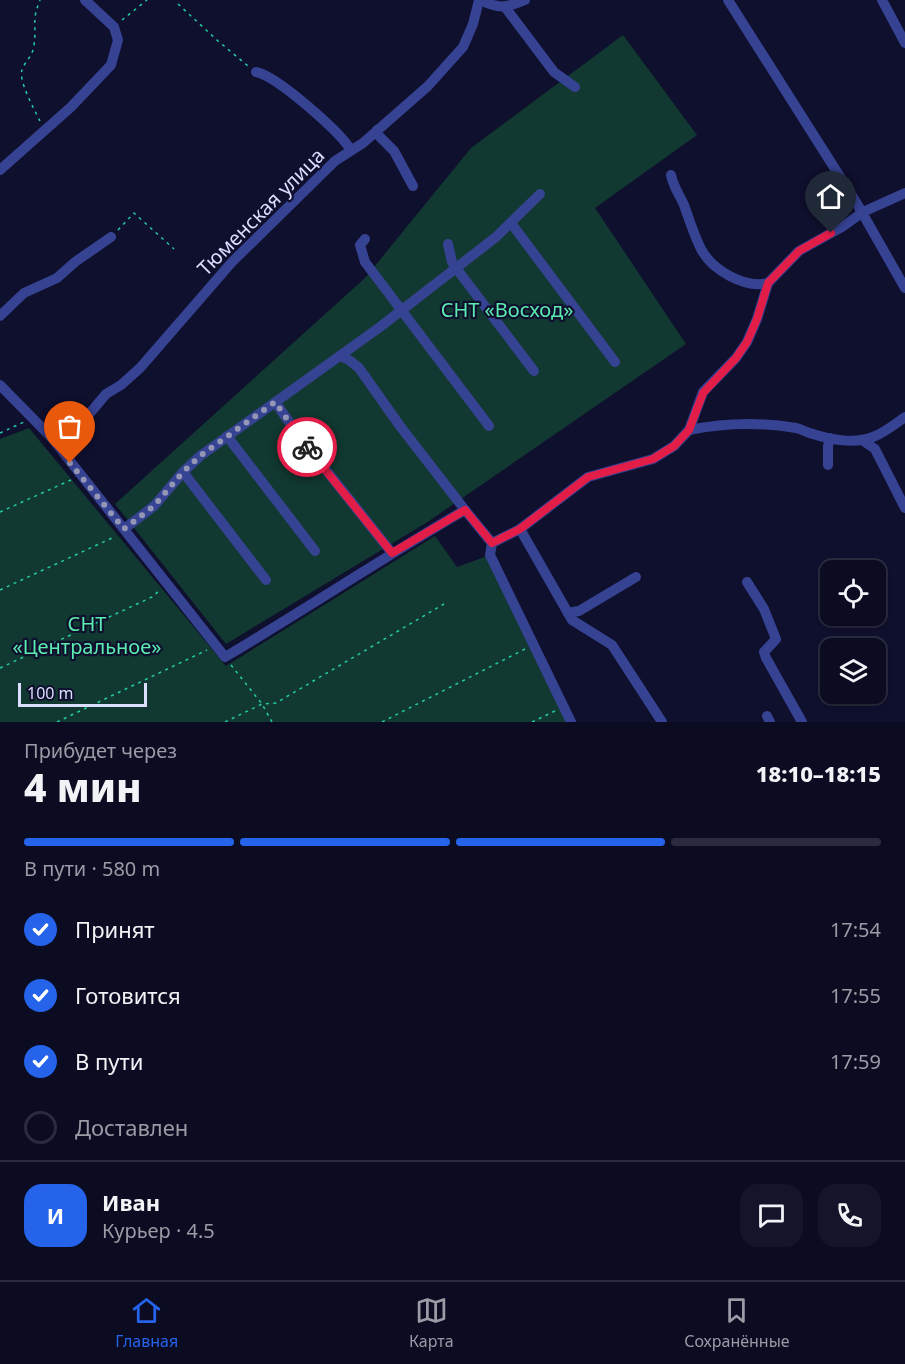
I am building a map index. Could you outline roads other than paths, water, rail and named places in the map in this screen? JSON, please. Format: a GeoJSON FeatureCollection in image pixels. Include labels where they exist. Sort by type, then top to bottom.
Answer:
{"type":"FeatureCollection","features":[{"type":"Feature","properties":{"kind":"street"},"geometry":{"type":"LineString","coordinates":[[0,171],[71,107],[111,65],[118,40],[114,27],[85,0]]}},
{"type":"Feature","properties":{"kind":"street","name":"Тюменская улица"},"geometry":{"type":"LineString","coordinates":[[51,437],[85,419],[106,394],[121,385],[140,368],[232,262],[335,161],[377,130],[428,86],[463,47],[480,0],[491,5],[505,7]]}},
{"type":"Feature","properties":{"kind":"street"},"geometry":{"type":"LineString","coordinates":[[525,0],[505,7],[554,72],[575,87]]}},
{"type":"Feature","properties":{"kind":"street"},"geometry":{"type":"LineString","coordinates":[[728,0],[862,212],[905,288]]}},
{"type":"Feature","properties":{"kind":"street"},"geometry":{"type":"LineString","coordinates":[[882,0],[905,43]]}},
{"type":"Feature","properties":{"kind":"street"},"geometry":{"type":"LineString","coordinates":[[256,72],[261,73],[316,113],[336,131],[351,150]]}},
{"type":"Feature","properties":{"kind":"street"},"geometry":{"type":"LineString","coordinates":[[377,130],[378,135],[394,151],[413,186]]}},
{"type":"Feature","properties":{"kind":"street"},"geometry":{"type":"LineString","coordinates":[[671,175],[702,251],[738,282],[758,285],[768,283]]}},
{"type":"Feature","properties":{"kind":"street"},"geometry":{"type":"LineString","coordinates":[[492,543],[520,529],[588,477],[653,459],[674,446],[689,430],[703,393],[736,358],[747,342],[768,283],[799,251],[842,227],[862,212],[905,193]]}},
{"type":"Feature","properties":{"kind":"street"},"geometry":{"type":"LineString","coordinates":[[124,529],[154,506],[200,456],[340,356],[456,268],[496,237],[540,195]]}},
{"type":"Feature","properties":{"kind":"street"},"geometry":{"type":"LineString","coordinates":[[511,223],[615,362]]}},
{"type":"Feature","properties":{"kind":"street"},"geometry":{"type":"LineString","coordinates":[[0,316],[24,293],[57,278],[75,262],[111,237]]}},
{"type":"Feature","properties":{"kind":"street"},"geometry":{"type":"LineString","coordinates":[[365,239],[360,245],[365,262],[489,426]]}},
{"type":"Feature","properties":{"kind":"street"},"geometry":{"type":"LineString","coordinates":[[448,244],[452,262],[456,268],[534,371]]}},
{"type":"Feature","properties":{"kind":"street"},"geometry":{"type":"LineString","coordinates":[[340,356],[359,368],[400,426],[492,543],[490,555],[571,722]]}},
{"type":"Feature","properties":{"kind":"street"},"geometry":{"type":"LineString","coordinates":[[0,385],[51,437],[225,657],[465,510]]}},
{"type":"Feature","properties":{"kind":"street"},"geometry":{"type":"LineString","coordinates":[[275,402],[299,436],[392,553]]}},
{"type":"Feature","properties":{"kind":"street"},"geometry":{"type":"LineString","coordinates":[[689,430],[714,425],[770,425],[798,428],[838,440],[862,440],[874,437],[905,417]]}},
{"type":"Feature","properties":{"kind":"street"},"geometry":{"type":"LineString","coordinates":[[227,436],[315,551]]}},
{"type":"Feature","properties":{"kind":"street"},"geometry":{"type":"LineString","coordinates":[[828,465],[830,438]]}},
{"type":"Feature","properties":{"kind":"street"},"geometry":{"type":"LineString","coordinates":[[862,440],[875,449],[905,508]]}},
{"type":"Feature","properties":{"kind":"street"},"geometry":{"type":"LineString","coordinates":[[183,472],[266,580]]}},
{"type":"Feature","properties":{"kind":"street"},"geometry":{"type":"LineString","coordinates":[[520,529],[572,620],[612,645],[662,722]]}},
{"type":"Feature","properties":{"kind":"street"},"geometry":{"type":"LineString","coordinates":[[568,613],[579,611],[636,577]]}},
{"type":"Feature","properties":{"kind":"street"},"geometry":{"type":"LineString","coordinates":[[747,582],[764,609],[776,639],[764,652],[766,658],[802,722]]}},
{"type":"Feature","properties":{"kind":"park label","name":"СНТ «Восход»"},"geometry":{"type":"Point","coordinates":[507,310]}},
{"type":"Feature","properties":{"kind":"park label","name":"СНТ «Центральное»"},"geometry":{"type":"Point","coordinates":[87,636]}}]}
